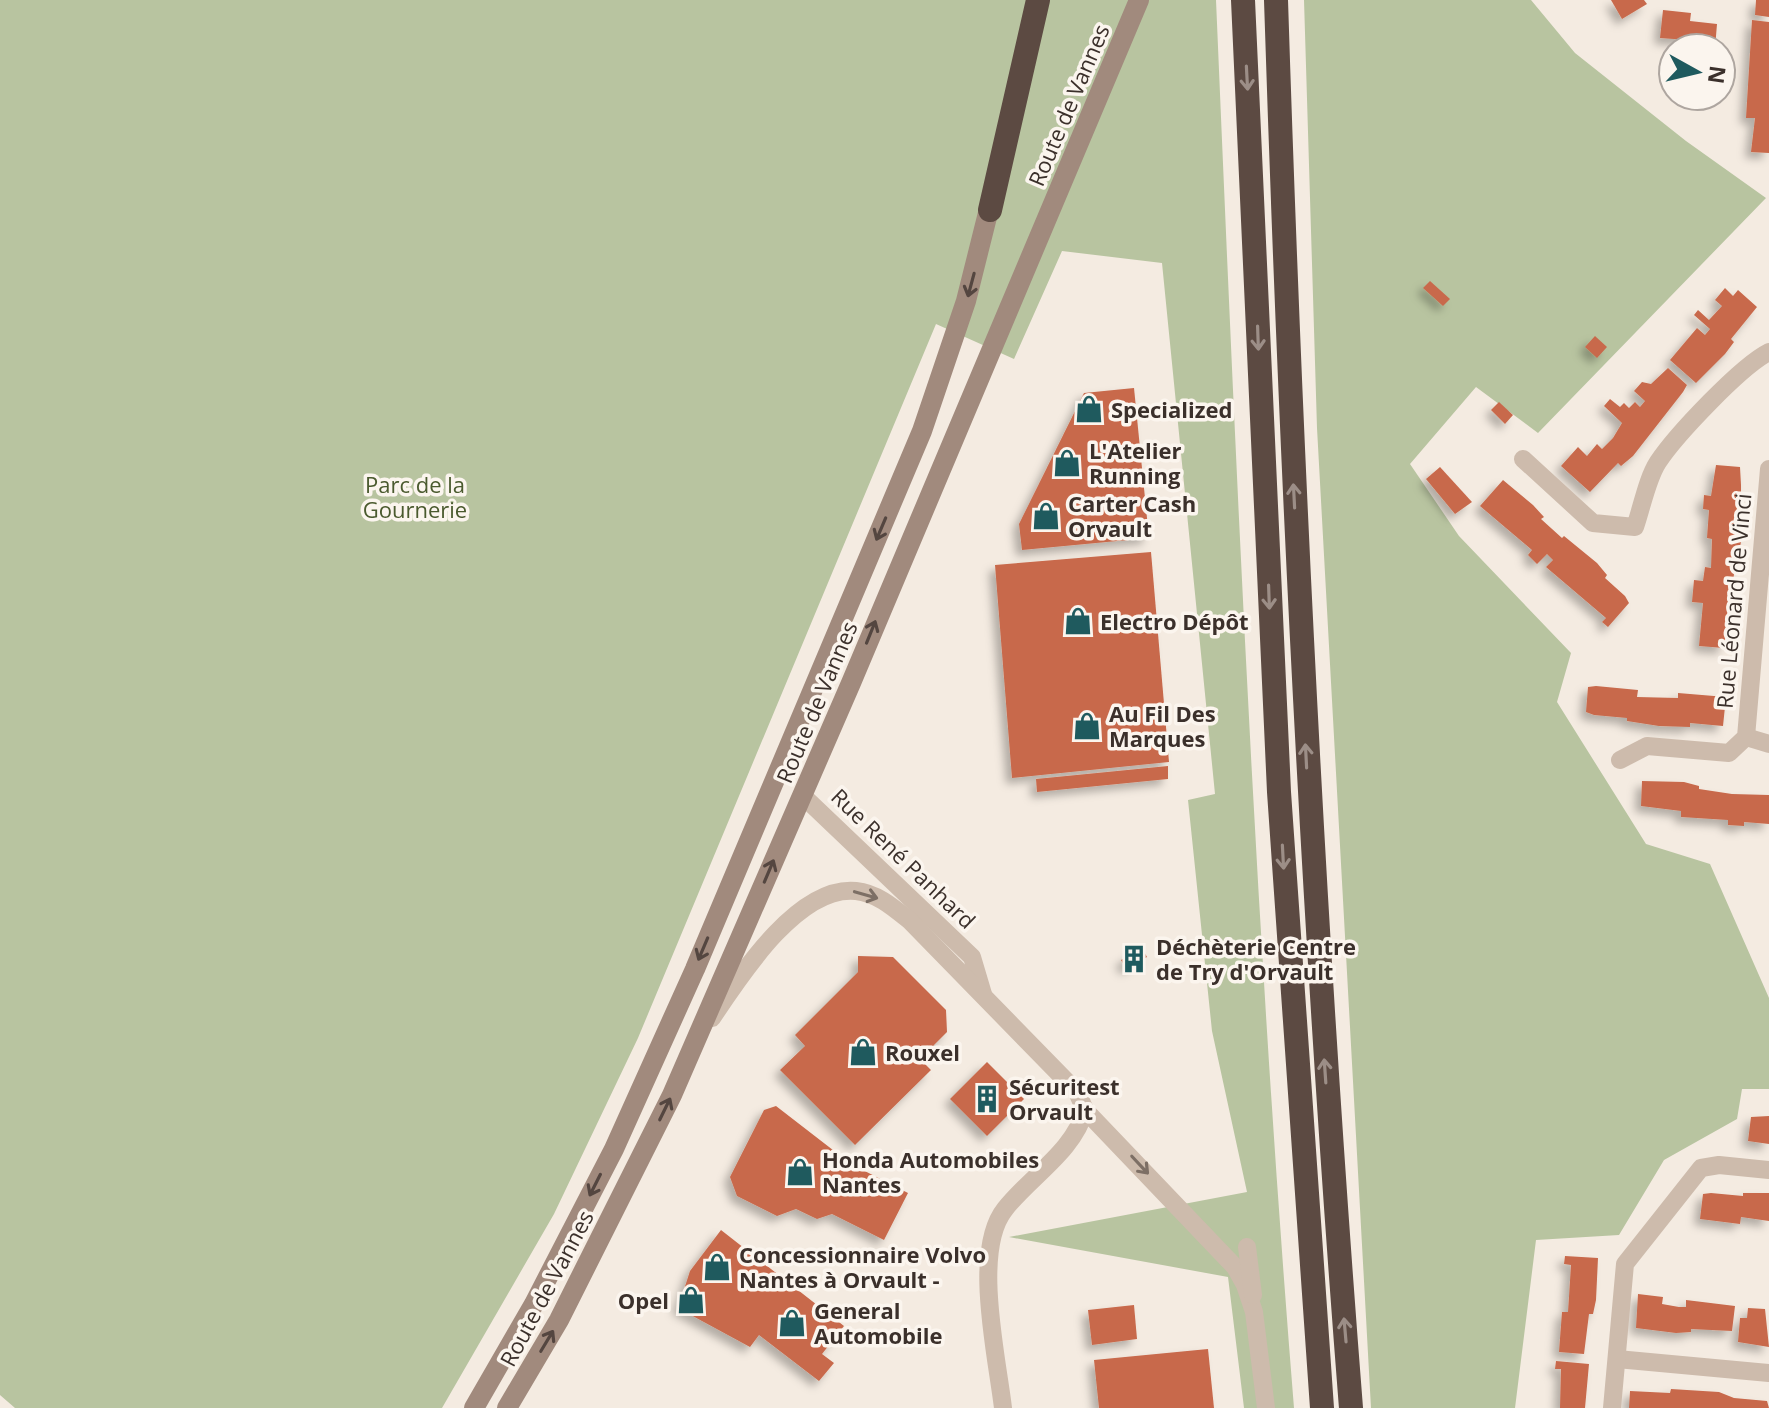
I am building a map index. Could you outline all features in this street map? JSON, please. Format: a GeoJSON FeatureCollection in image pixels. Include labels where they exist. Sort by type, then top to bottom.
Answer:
{"type":"FeatureCollection","features":[{"type":"Feature","properties":{"kind":"highway"},"geometry":{"type":"LineString","coordinates":[[990,210],[1038,0]]}},
{"type":"Feature","properties":{"kind":"highway"},"geometry":{"type":"LineString","coordinates":[[1243,0],[1279,792],[1322,1408]]}},
{"type":"Feature","properties":{"kind":"highway"},"geometry":{"type":"LineString","coordinates":[[1276,0],[1302,688],[1315,922],[1351,1408]]}},
{"type":"Feature","properties":{"kind":"main road","name":"Route de Vannes"},"geometry":{"type":"LineString","coordinates":[[474,1408],[534,1304],[614,1149],[695,969],[922,431],[966,301],[990,210],[1026,0]]}},
{"type":"Feature","properties":{"kind":"main road","name":"Route de Vannes"},"geometry":{"type":"LineString","coordinates":[[507,1408],[573,1294],[693,1047],[1139,0]]}},
{"type":"Feature","properties":{"kind":"street"},"geometry":{"type":"LineString","coordinates":[[1523,459],[1593,523],[1635,527],[1657,463],[1730,382],[1756,358],[1769,352]]}},
{"type":"Feature","properties":{"kind":"street","name":"Rue Léonard de Vinci"},"geometry":{"type":"LineString","coordinates":[[1620,760],[1647,746],[1729,753],[1746,737],[1764,590],[1769,469]]}},
{"type":"Feature","properties":{"kind":"street","name":"Rue Léonard de Vinci"},"geometry":{"type":"LineString","coordinates":[[1746,737],[1769,744]]}},
{"type":"Feature","properties":{"kind":"street","name":"Rue René Panhard"},"geometry":{"type":"LineString","coordinates":[[802,795],[970,959],[984,997],[1077,1092],[1085,1110],[1235,1267],[1252,1301]]}},
{"type":"Feature","properties":{"kind":"street","name":"Rue René Panhard"},"geometry":{"type":"LineString","coordinates":[[693,1047],[742,972],[777,934],[819,897],[840,890],[859,891],[885,901],[910,921],[970,959]]}},
{"type":"Feature","properties":{"kind":"street"},"geometry":{"type":"LineString","coordinates":[[1003,1408],[986,1258],[991,1233],[1004,1210],[1080,1129],[1085,1110]]}},
{"type":"Feature","properties":{"kind":"street"},"geometry":{"type":"LineString","coordinates":[[1612,1408],[1625,1264],[1686,1182],[1701,1168],[1719,1165],[1769,1170]]}},
{"type":"Feature","properties":{"kind":"street","name":"Rue René Panhard"},"geometry":{"type":"LineString","coordinates":[[1247,1247],[1266,1408]]}},
{"type":"Feature","properties":{"kind":"street"},"geometry":{"type":"LineString","coordinates":[[1617,1359],[1769,1373]]}},
{"type":"Feature","properties":{"kind":"green space","name":"Parc de la Gournerie"},"geometry":{"type":"Polygon","coordinates":[[[0,0],[1216,0],[1258,880],[1294,1408],[1244,1408],[1228,1277],[1009,1237],[1247,1192],[1212,1031],[1188,800],[1215,794],[1162,263],[1062,251],[1014,359],[936,324],[638,1038],[554,1214],[442,1408],[15,1408],[0,1395],[0,0]]]}},
{"type":"Feature","properties":{"kind":"green space"},"geometry":{"type":"Polygon","coordinates":[[[1304,0],[1531,0],[1575,53],[1686,141],[1766,198],[1538,433],[1476,387],[1410,464],[1459,536],[1571,653],[1557,702],[1646,844],[1710,864],[1769,998],[1769,1089],[1742,1089],[1737,1119],[1664,1160],[1619,1235],[1536,1240],[1515,1408],[1371,1408],[1317,428],[1304,0]]]}},
{"type":"Feature","properties":{"kind":"building"},"geometry":{"type":"Polygon","coordinates":[[[1611,0],[1644,0],[1647,4],[1622,19],[1611,0]]]}},
{"type":"Feature","properties":{"kind":"building"},"geometry":{"type":"Polygon","coordinates":[[[1756,0],[1769,0],[1769,17],[1755,15],[1756,0]]]}},
{"type":"Feature","properties":{"kind":"building"},"geometry":{"type":"Polygon","coordinates":[[[1663,10],[1691,13],[1690,21],[1717,24],[1716,32],[1661,32],[1663,10]]]}},
{"type":"Feature","properties":{"kind":"building"},"geometry":{"type":"Polygon","coordinates":[[[1752,20],[1769,22],[1769,153],[1751,152],[1755,118],[1746,118],[1752,20]]]}},
{"type":"Feature","properties":{"kind":"building"},"geometry":{"type":"Polygon","coordinates":[[[1430,281],[1450,299],[1443,306],[1423,288],[1430,281]]]}},
{"type":"Feature","properties":{"kind":"building"},"geometry":{"type":"Polygon","coordinates":[[[1725,288],[1733,296],[1738,290],[1757,307],[1731,339],[1734,342],[1725,354],[1696,383],[1670,360],[1697,328],[1705,335],[1710,329],[1694,315],[1698,310],[1709,320],[1722,306],[1715,300],[1725,288]]]}},
{"type":"Feature","properties":{"kind":"building"},"geometry":{"type":"Polygon","coordinates":[[[1595,336],[1607,347],[1597,358],[1585,347],[1595,336]]]}},
{"type":"Feature","properties":{"kind":"building"},"geometry":{"type":"Polygon","coordinates":[[[1668,368],[1687,385],[1683,392],[1633,456],[1621,466],[1618,463],[1590,492],[1561,466],[1578,447],[1587,456],[1597,444],[1602,449],[1613,438],[1622,423],[1604,406],[1610,399],[1620,407],[1624,403],[1629,408],[1635,402],[1640,407],[1645,401],[1634,391],[1642,382],[1651,384],[1668,368]]]}},
{"type":"Feature","properties":{"kind":"building"},"geometry":{"type":"Polygon","coordinates":[[[1134,388],[1149,538],[1022,550],[1019,524],[1084,393],[1134,388]]]}},
{"type":"Feature","properties":{"kind":"building"},"geometry":{"type":"Polygon","coordinates":[[[1499,402],[1513,415],[1505,424],[1491,410],[1499,402]]]}},
{"type":"Feature","properties":{"kind":"building"},"geometry":{"type":"Polygon","coordinates":[[[1716,465],[1740,467],[1741,485],[1741,542],[1729,598],[1724,648],[1699,646],[1703,603],[1692,602],[1694,580],[1703,581],[1705,567],[1711,568],[1712,539],[1707,538],[1709,510],[1703,509],[1704,495],[1711,496],[1716,465]]]}},
{"type":"Feature","properties":{"kind":"building"},"geometry":{"type":"Polygon","coordinates":[[[1440,467],[1472,502],[1455,514],[1426,479],[1440,467]]]}},
{"type":"Feature","properties":{"kind":"building"},"geometry":{"type":"Polygon","coordinates":[[[1503,480],[1533,505],[1544,517],[1541,519],[1562,538],[1564,536],[1597,563],[1607,575],[1605,578],[1625,596],[1629,603],[1608,627],[1602,622],[1606,618],[1546,567],[1553,560],[1547,554],[1537,564],[1528,555],[1532,550],[1480,506],[1503,480]]]}},
{"type":"Feature","properties":{"kind":"building"},"geometry":{"type":"Polygon","coordinates":[[[1151,552],[1169,762],[1012,778],[995,565],[1151,552]]]}},
{"type":"Feature","properties":{"kind":"building"},"geometry":{"type":"Polygon","coordinates":[[[1588,687],[1638,690],[1637,697],[1678,698],[1678,693],[1726,697],[1723,726],[1690,723],[1690,727],[1659,726],[1627,721],[1627,718],[1594,715],[1586,712],[1588,687]]]}},
{"type":"Feature","properties":{"kind":"building"},"geometry":{"type":"Polygon","coordinates":[[[1168,766],[1168,779],[1037,792],[1036,779],[1168,766]]]}},
{"type":"Feature","properties":{"kind":"building"},"geometry":{"type":"Polygon","coordinates":[[[1642,781],[1684,782],[1699,786],[1699,789],[1769,795],[1769,824],[1744,822],[1744,826],[1728,825],[1728,820],[1681,817],[1681,811],[1641,806],[1642,781]]]}},
{"type":"Feature","properties":{"kind":"building","name":"Déchèterie Centre de Try d'Orvault"},"geometry":{"type":"Polygon","coordinates":[[[1142,948],[1147,957],[1126,969],[1121,960],[1142,948]]]}},
{"type":"Feature","properties":{"kind":"building","name":"Rouxel"},"geometry":{"type":"Polygon","coordinates":[[[858,956],[893,957],[946,1010],[947,1032],[920,1059],[931,1070],[855,1145],[780,1070],[805,1046],[795,1035],[858,972],[858,956]]]}},
{"type":"Feature","properties":{"kind":"building","name":"Sécuritest Orvault"},"geometry":{"type":"Polygon","coordinates":[[[987,1062],[1024,1099],[987,1136],[950,1099],[987,1062]]]}},
{"type":"Feature","properties":{"kind":"building","name":"Honda Automobiles Nantes"},"geometry":{"type":"Polygon","coordinates":[[[776,1106],[851,1164],[908,1193],[884,1240],[832,1214],[817,1219],[796,1209],[777,1216],[737,1196],[730,1177],[764,1110],[776,1106]]]}},
{"type":"Feature","properties":{"kind":"building"},"geometry":{"type":"Polygon","coordinates":[[[1769,1116],[1769,1144],[1748,1141],[1751,1117],[1769,1116]]]}},
{"type":"Feature","properties":{"kind":"building"},"geometry":{"type":"Polygon","coordinates":[[[1743,1193],[1769,1193],[1769,1221],[1741,1217],[1740,1224],[1700,1219],[1703,1194],[1743,1196],[1743,1193]]]}},
{"type":"Feature","properties":{"kind":"building"},"geometry":{"type":"Polygon","coordinates":[[[721,1230],[844,1326],[822,1354],[834,1363],[819,1381],[759,1335],[750,1347],[678,1308],[690,1271],[721,1230]]]}},
{"type":"Feature","properties":{"kind":"building"},"geometry":{"type":"Polygon","coordinates":[[[1565,1256],[1598,1258],[1596,1300],[1593,1314],[1589,1314],[1584,1354],[1559,1352],[1562,1312],[1568,1312],[1571,1265],[1564,1264],[1565,1256]]]}},
{"type":"Feature","properties":{"kind":"building"},"geometry":{"type":"Polygon","coordinates":[[[1638,1294],[1663,1297],[1662,1304],[1679,1307],[1686,1307],[1686,1300],[1735,1306],[1732,1331],[1691,1329],[1691,1332],[1676,1333],[1636,1328],[1638,1294]]]}},
{"type":"Feature","properties":{"kind":"building"},"geometry":{"type":"Polygon","coordinates":[[[1134,1305],[1137,1339],[1092,1345],[1088,1310],[1134,1305]]]}},
{"type":"Feature","properties":{"kind":"building"},"geometry":{"type":"Polygon","coordinates":[[[1748,1308],[1765,1309],[1769,1347],[1738,1342],[1740,1318],[1747,1318],[1748,1308]]]}},
{"type":"Feature","properties":{"kind":"building"},"geometry":{"type":"Polygon","coordinates":[[[1208,1349],[1214,1408],[1099,1408],[1094,1360],[1208,1349]]]}},
{"type":"Feature","properties":{"kind":"building"},"geometry":{"type":"Polygon","coordinates":[[[1556,1361],[1589,1364],[1585,1408],[1560,1408],[1561,1369],[1555,1369],[1556,1361]]]}},
{"type":"Feature","properties":{"kind":"building"},"geometry":{"type":"Polygon","coordinates":[[[1671,1389],[1719,1392],[1734,1398],[1767,1401],[1769,1408],[1629,1408],[1630,1391],[1670,1393],[1671,1389]]]}},
{"type":"Feature","properties":{"kind":"place","name":"Specialized"},"geometry":{"type":"Point","coordinates":[1089,409]}},
{"type":"Feature","properties":{"kind":"place","name":"L'Atelier Running"},"geometry":{"type":"Point","coordinates":[1067,463]}},
{"type":"Feature","properties":{"kind":"place","name":"Carter Cash Orvault"},"geometry":{"type":"Point","coordinates":[1046,516]}},
{"type":"Feature","properties":{"kind":"place","name":"Electro Dépôt"},"geometry":{"type":"Point","coordinates":[1078,621]}},
{"type":"Feature","properties":{"kind":"place","name":"Au Fil Des Marques"},"geometry":{"type":"Point","coordinates":[1087,726]}},
{"type":"Feature","properties":{"kind":"place","name":"Déchèterie Centre de Try d'Orvault"},"geometry":{"type":"Point","coordinates":[1134,959]}},
{"type":"Feature","properties":{"kind":"place","name":"Rouxel"},"geometry":{"type":"Point","coordinates":[863,1052]}},
{"type":"Feature","properties":{"kind":"place","name":"Sécuritest Orvault"},"geometry":{"type":"Point","coordinates":[987,1099]}},
{"type":"Feature","properties":{"kind":"place","name":"Honda Automobiles Nantes"},"geometry":{"type":"Point","coordinates":[800,1172]}},
{"type":"Feature","properties":{"kind":"place","name":"Concessionnaire Volvo Nantes à Orvault -"},"geometry":{"type":"Point","coordinates":[717,1267]}},
{"type":"Feature","properties":{"kind":"place","name":"Opel"},"geometry":{"type":"Point","coordinates":[691,1300]}},
{"type":"Feature","properties":{"kind":"place","name":"General Automobile"},"geometry":{"type":"Point","coordinates":[792,1323]}}]}
